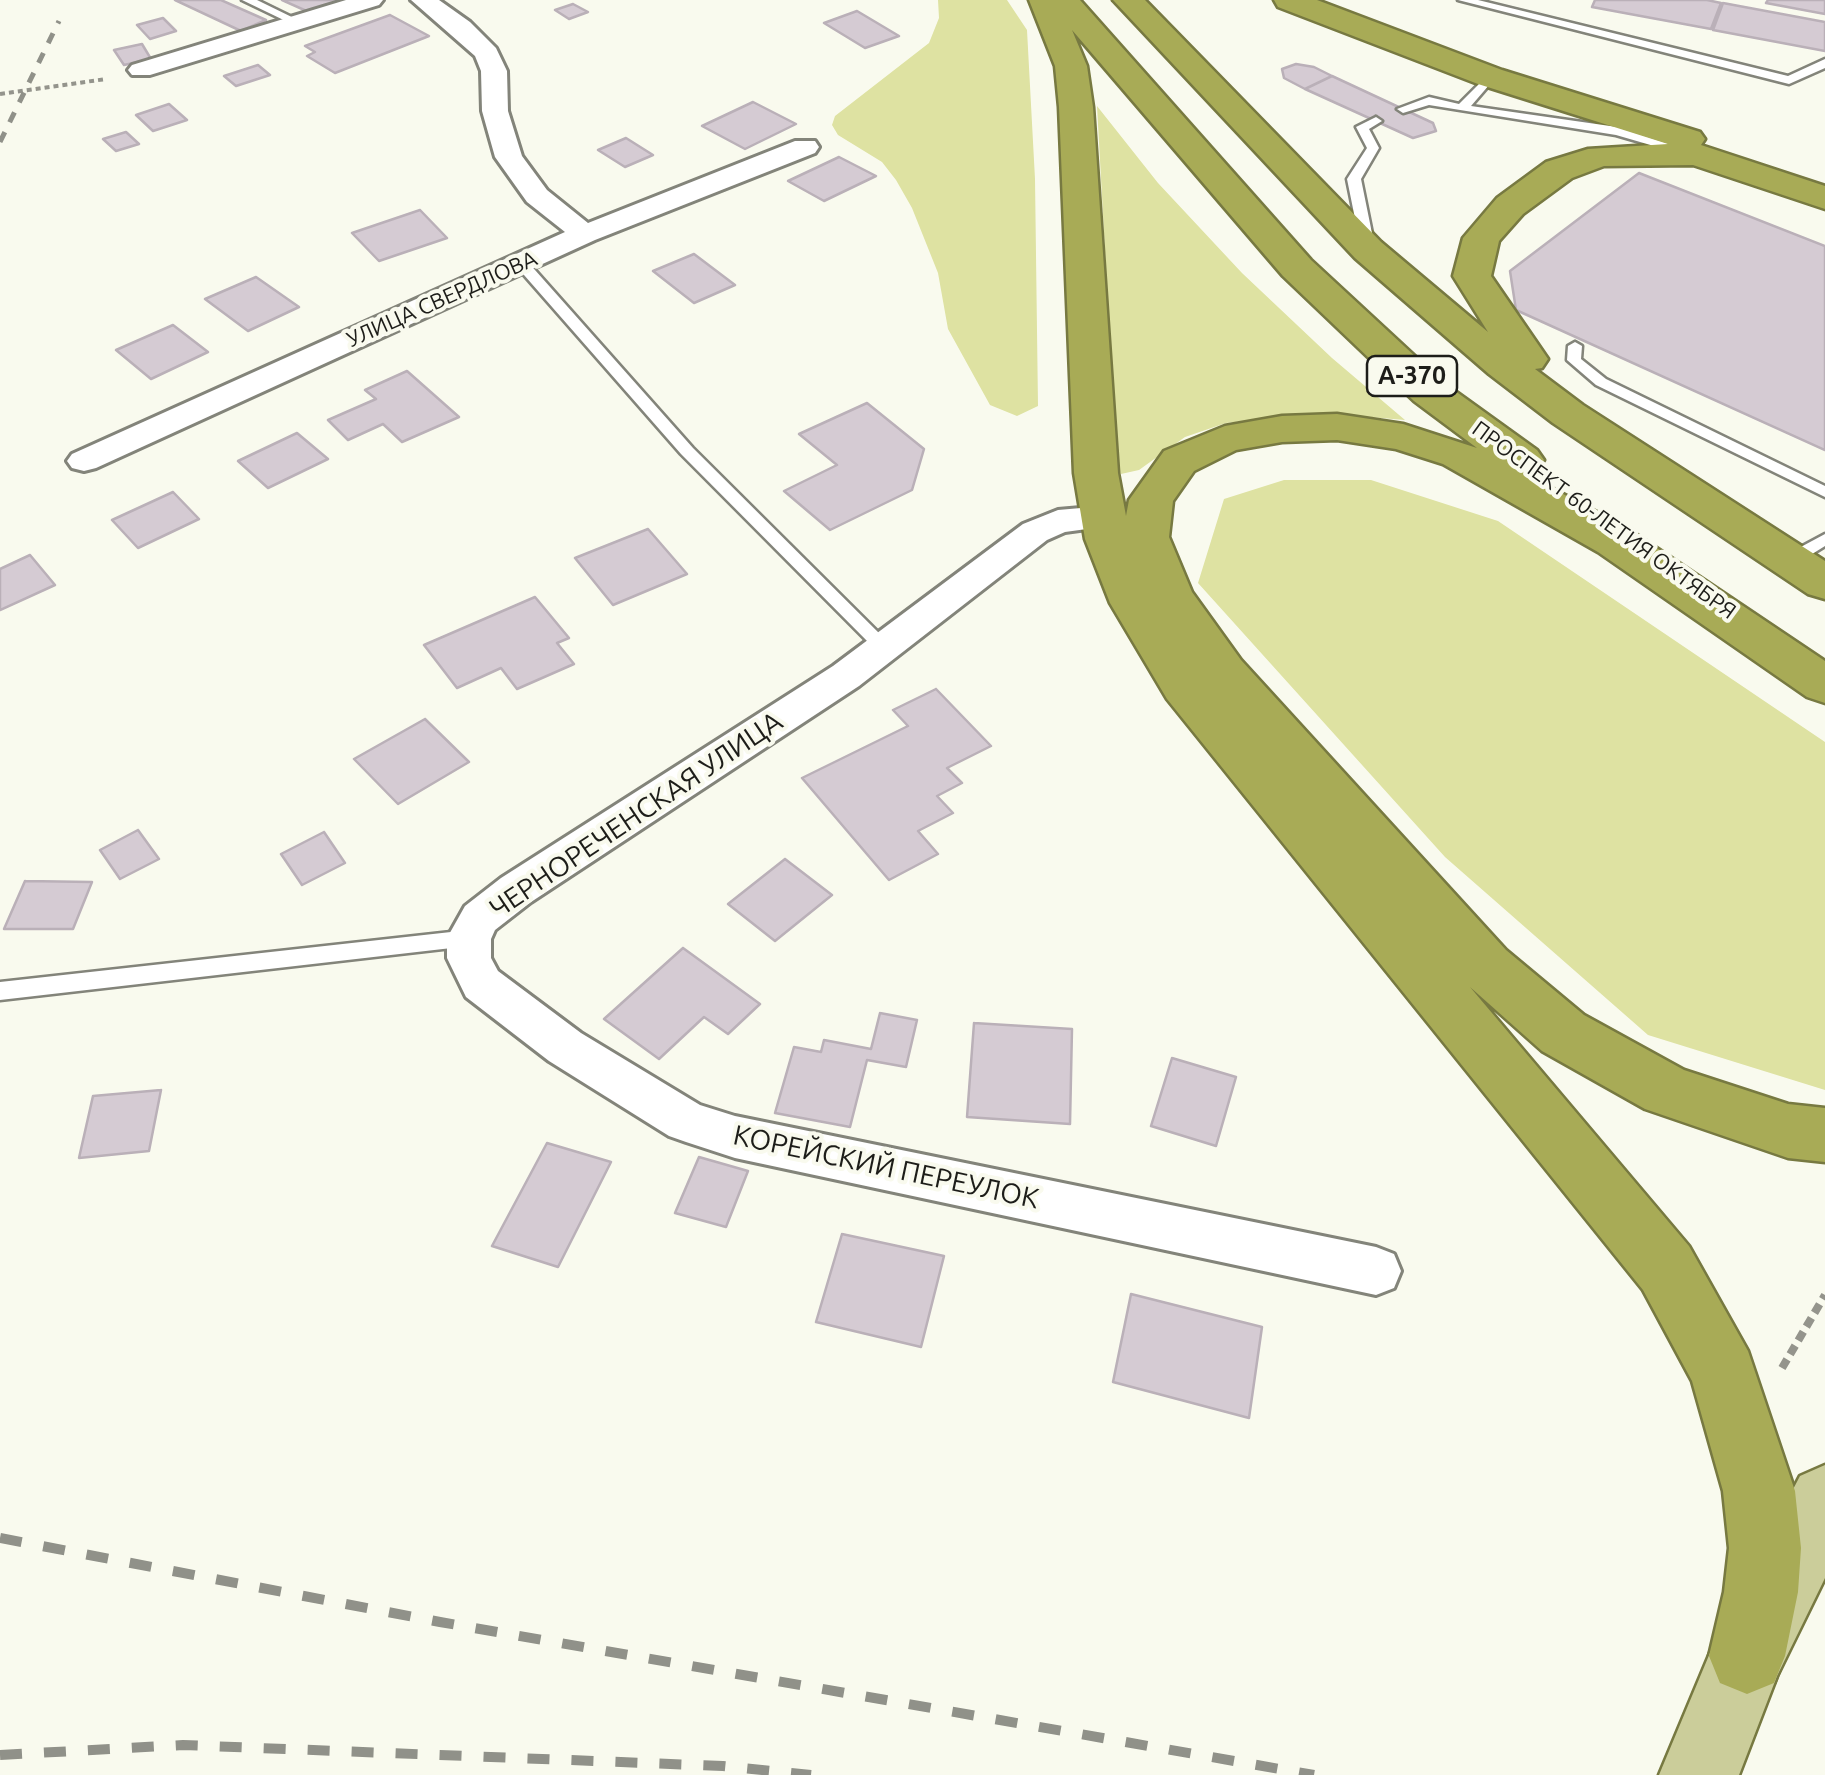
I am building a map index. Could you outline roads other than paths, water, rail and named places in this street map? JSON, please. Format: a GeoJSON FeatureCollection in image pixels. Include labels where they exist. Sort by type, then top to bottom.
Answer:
{"type":"FeatureCollection","features":[{"type":"Feature","properties":{"kind":"highway"},"geometry":{"type":"LineString","coordinates":[[1044,0],[1070,66],[1076,108],[1096,474],[1108,539],[1134,603],[1185,687],[1618,1207],[1666,1268],[1699,1324],[1724,1376],[1759,1491],[1764,1563],[1737,1681]]}},
{"type":"Feature","properties":{"kind":"highway","name":"ПРОСПЕКТ 60-ЛЕТИЯ ОКТЯБРЯ"},"geometry":{"type":"LineString","coordinates":[[1063,0],[1297,268],[1429,392],[1825,683]]}},
{"type":"Feature","properties":{"kind":"highway","name":"А-370"},"geometry":{"type":"LineString","coordinates":[[1128,0],[1368,250],[1504,366],[1568,414],[1813,561]]}},
{"type":"Feature","properties":{"kind":"highway"},"geometry":{"type":"LineString","coordinates":[[1288,0],[1490,77],[1825,182]]}},
{"type":"Feature","properties":{"kind":"highway"},"geometry":{"type":"LineString","coordinates":[[1568,414],[1472,276],[1482,238],[1510,206],[1559,170],[1600,156],[1696,154],[1825,198]]}},
{"type":"Feature","properties":{"kind":"highway"},"geometry":{"type":"LineString","coordinates":[[1825,683],[1614,541],[1458,455],[1404,437],[1337,427],[1282,429],[1225,439],[1179,461],[1150,500],[1146,537],[1170,596],[1224,672],[1486,967],[1564,1033],[1666,1090],[1788,1131],[1825,1135]]}},
{"type":"Feature","properties":{"kind":"main road"},"geometry":{"type":"LineString","coordinates":[[1699,1775],[1737,1681],[1825,1501]]}},
{"type":"Feature","properties":{"kind":"street"},"geometry":{"type":"LineString","coordinates":[[141,70],[371,0]]}},
{"type":"Feature","properties":{"kind":"street"},"geometry":{"type":"LineString","coordinates":[[422,0],[460,27],[487,53],[494,71],[495,110],[509,157],[537,196],[585,234]]}},
{"type":"Feature","properties":{"kind":"street","name":"УЛИЦА СВЕРДЛОВА"},"geometry":{"type":"LineString","coordinates":[[84,461],[585,234],[805,148]]}},
{"type":"Feature","properties":{"kind":"street","name":"ЧЕРНОРЕЧЕНСКАЯ УЛИЦА"},"geometry":{"type":"LineString","coordinates":[[470,938],[480,918],[516,890],[846,676],[1035,532],[1058,521],[1104,516]]}},
{"type":"Feature","properties":{"kind":"street","name":"КОРЕЙСКИЙ ПЕРЕУЛОК"},"geometry":{"type":"LineString","coordinates":[[470,938],[469,958],[482,984],[564,1047],[686,1121],[754,1141],[1376,1271]]}},
{"type":"Feature","properties":{"kind":"lane"},"geometry":{"type":"LineString","coordinates":[[248,0],[298,23]]}},
{"type":"Feature","properties":{"kind":"lane"},"geometry":{"type":"LineString","coordinates":[[1464,0],[1790,80],[1825,62]]}},
{"type":"Feature","properties":{"kind":"lane"},"geometry":{"type":"LineString","coordinates":[[1462,108],[1490,77]]}},
{"type":"Feature","properties":{"kind":"lane"},"geometry":{"type":"LineString","coordinates":[[1403,109],[1428,101],[1617,131],[1696,154]]}},
{"type":"Feature","properties":{"kind":"lane"},"geometry":{"type":"LineString","coordinates":[[1368,250],[1354,178],[1373,148],[1362,127],[1376,121]]}},
{"type":"Feature","properties":{"kind":"lane"},"geometry":{"type":"LineString","coordinates":[[522,264],[687,450],[883,647]]}},
{"type":"Feature","properties":{"kind":"lane"},"geometry":{"type":"LineString","coordinates":[[1575,346],[1574,360],[1601,382],[1825,492]]}},
{"type":"Feature","properties":{"kind":"lane","name":"ЧЕРНОРЕЧЕНСКАЯ УЛИЦА"},"geometry":{"type":"LineString","coordinates":[[0,991],[470,938]]}},
{"type":"Feature","properties":{"kind":"railway"},"geometry":{"type":"LineString","coordinates":[[0,142],[59,21]]}},
{"type":"Feature","properties":{"kind":"railway"},"geometry":{"type":"LineString","coordinates":[[0,1538],[440,1622],[1314,1775]]}},
{"type":"Feature","properties":{"kind":"railway"},"geometry":{"type":"LineString","coordinates":[[0,1755],[183,1745],[723,1766],[811,1775]]}}]}
